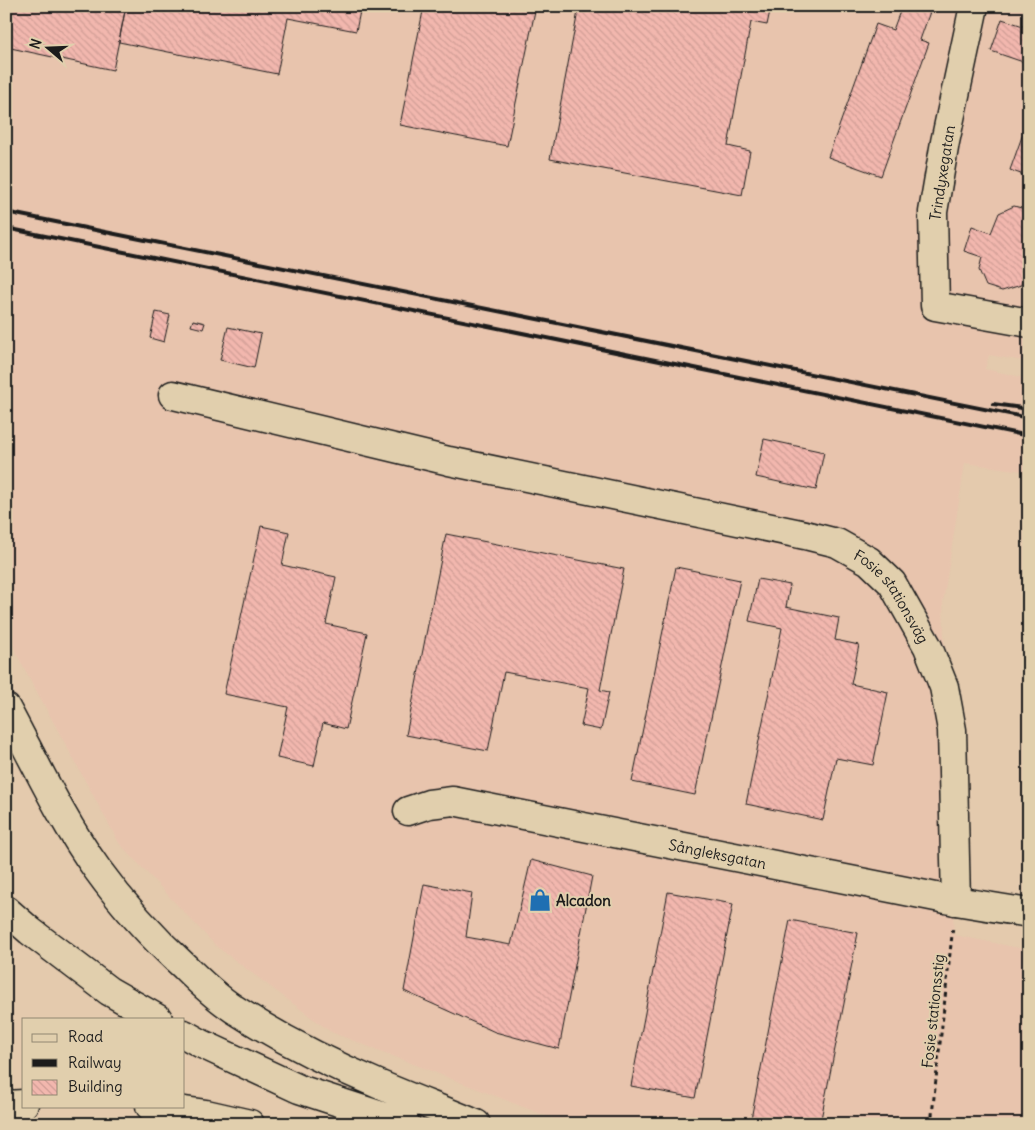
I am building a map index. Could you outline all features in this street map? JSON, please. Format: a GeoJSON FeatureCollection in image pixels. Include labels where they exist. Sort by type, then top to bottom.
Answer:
{"type":"FeatureCollection","features":[{"type":"Feature","properties":{"kind":"main road","name":"Trindyxegatan"},"geometry":{"type":"LineString","coordinates":[[974,6],[945,142],[933,212],[935,306],[1029,324]]}},
{"type":"Feature","properties":{"kind":"main road","name":"Fosie stationsväg"},"geometry":{"type":"LineString","coordinates":[[173,395],[449,461],[805,535],[837,543],[869,561],[892,583],[928,647],[944,687],[952,730],[956,901]]}},
{"type":"Feature","properties":{"kind":"main road"},"geometry":{"type":"LineString","coordinates":[[6,708],[74,835],[96,868],[139,923],[202,983],[232,1008],[318,1057],[377,1084],[476,1124]]}},
{"type":"Feature","properties":{"kind":"main road","name":"Sångleksgatan"},"geometry":{"type":"LineString","coordinates":[[408,810],[429,804],[453,801],[956,901],[1029,913]]}},
{"type":"Feature","properties":{"kind":"main road"},"geometry":{"type":"LineString","coordinates":[[6,910],[30,931],[109,991],[156,1018]]}},
{"type":"Feature","properties":{"kind":"main road"},"geometry":{"type":"LineString","coordinates":[[185,1035],[299,1089],[406,1124]]}},
{"type":"Feature","properties":{"kind":"main road"},"geometry":{"type":"LineString","coordinates":[[6,1105],[22,1104]]}},
{"type":"Feature","properties":{"kind":"main road"},"geometry":{"type":"LineString","coordinates":[[164,1108],[206,1114],[250,1124]]}},
{"type":"Feature","properties":{"kind":"path","name":"Fosie stationsstig"},"geometry":{"type":"LineString","coordinates":[[931,1124],[956,901]]}},
{"type":"Feature","properties":{"kind":"shaded area"},"geometry":{"type":"Polygon","coordinates":[[[6,6],[1029,6],[1029,362],[989,355],[985,369],[1029,379],[1029,472],[965,463],[943,602],[954,935],[1029,950],[1029,1124],[567,1124],[331,1032],[216,946],[119,843],[17,655],[6,629],[6,6]]]}},
{"type":"Feature","properties":{"kind":"building"},"geometry":{"type":"Polygon","coordinates":[[[6,6],[126,6],[113,70],[6,47],[6,6]]]}},
{"type":"Feature","properties":{"kind":"building"},"geometry":{"type":"Polygon","coordinates":[[[126,6],[361,6],[356,31],[288,18],[277,74],[119,42],[126,6]]]}},
{"type":"Feature","properties":{"kind":"building"},"geometry":{"type":"Polygon","coordinates":[[[424,6],[536,6],[507,146],[400,125],[424,6]]]}},
{"type":"Feature","properties":{"kind":"building"},"geometry":{"type":"Polygon","coordinates":[[[579,6],[771,6],[767,25],[751,22],[728,146],[750,151],[742,195],[550,159],[579,6]]]}},
{"type":"Feature","properties":{"kind":"building"},"geometry":{"type":"Polygon","coordinates":[[[902,6],[932,6],[920,40],[929,43],[881,176],[828,157],[876,24],[893,30],[902,6]]]}},
{"type":"Feature","properties":{"kind":"building"},"geometry":{"type":"Polygon","coordinates":[[[1002,19],[1029,28],[1029,64],[991,51],[1002,19]]]}},
{"type":"Feature","properties":{"kind":"building"},"geometry":{"type":"Polygon","coordinates":[[[1029,117],[1029,177],[1010,170],[1029,117]]]}},
{"type":"Feature","properties":{"kind":"building"},"geometry":{"type":"Polygon","coordinates":[[[1014,206],[1029,210],[1029,280],[1023,278],[1021,285],[1002,291],[986,286],[979,270],[982,257],[964,251],[972,226],[991,233],[999,213],[1014,206]]]}},
{"type":"Feature","properties":{"kind":"building"},"geometry":{"type":"Polygon","coordinates":[[[156,312],[170,315],[164,342],[150,338],[156,312]]]}},
{"type":"Feature","properties":{"kind":"building"},"geometry":{"type":"Polygon","coordinates":[[[193,320],[205,323],[203,329],[191,326],[193,320]]]}},
{"type":"Feature","properties":{"kind":"building"},"geometry":{"type":"Polygon","coordinates":[[[228,327],[261,334],[254,368],[220,360],[228,327]]]}},
{"type":"Feature","properties":{"kind":"building"},"geometry":{"type":"Polygon","coordinates":[[[764,439],[824,452],[816,490],[756,477],[764,439]]]}},
{"type":"Feature","properties":{"kind":"building"},"geometry":{"type":"Polygon","coordinates":[[[261,526],[289,532],[282,565],[336,577],[326,624],[367,633],[346,729],[323,723],[314,766],[277,758],[288,707],[224,694],[261,526]]]}},
{"type":"Feature","properties":{"kind":"building"},"geometry":{"type":"Polygon","coordinates":[[[446,534],[624,569],[600,690],[609,692],[601,730],[581,726],[589,688],[504,672],[488,751],[406,735],[446,534]]]}},
{"type":"Feature","properties":{"kind":"building"},"geometry":{"type":"Polygon","coordinates":[[[676,567],[740,580],[695,795],[632,782],[676,567]]]}},
{"type":"Feature","properties":{"kind":"building"},"geometry":{"type":"Polygon","coordinates":[[[758,579],[790,585],[786,607],[839,618],[835,640],[859,645],[851,684],[888,692],[873,765],[836,758],[823,820],[746,804],[782,628],[749,621],[758,579]]]}},
{"type":"Feature","properties":{"kind":"building"},"geometry":{"type":"Polygon","coordinates":[[[1029,834],[1029,865],[1024,864],[1029,834]]]}},
{"type":"Feature","properties":{"kind":"building"},"geometry":{"type":"Polygon","coordinates":[[[531,860],[592,876],[559,1049],[495,1032],[404,991],[424,884],[472,893],[466,937],[511,945],[531,860]]]}},
{"type":"Feature","properties":{"kind":"building"},"geometry":{"type":"Polygon","coordinates":[[[668,892],[733,904],[695,1098],[631,1086],[668,892]]]}},
{"type":"Feature","properties":{"kind":"building"},"geometry":{"type":"Polygon","coordinates":[[[790,920],[858,933],[820,1124],[750,1124],[790,920]]]}},
{"type":"Feature","properties":{"kind":"railway"},"geometry":{"type":"LineString","coordinates":[[6,212],[1029,418]]}},
{"type":"Feature","properties":{"kind":"railway"},"geometry":{"type":"LineString","coordinates":[[6,228],[1029,436]]}},
{"type":"Feature","properties":{"kind":"railway"},"geometry":{"type":"LineString","coordinates":[[993,404],[1029,409]]}},
{"type":"Feature","properties":{"kind":"place","name":"Alcadon"},"geometry":{"type":"Point","coordinates":[540,900]}}]}
